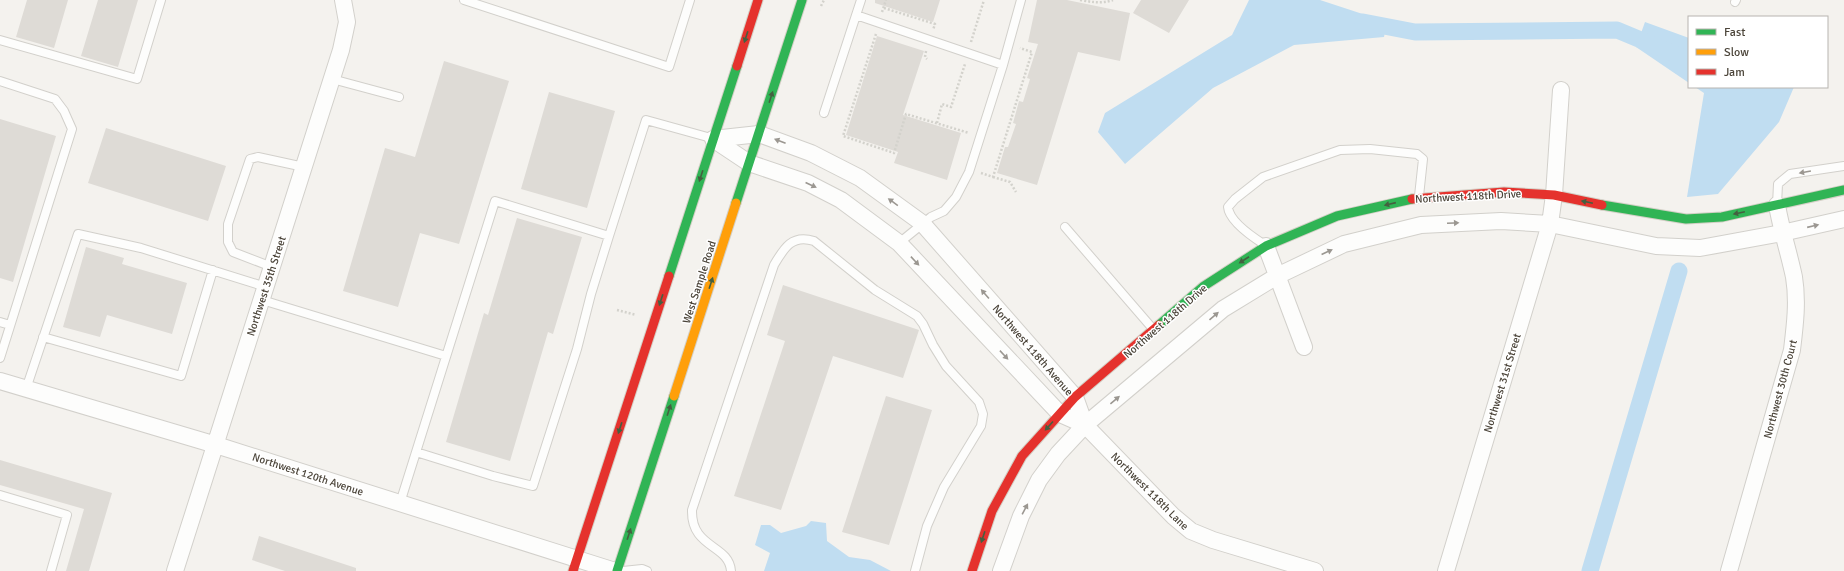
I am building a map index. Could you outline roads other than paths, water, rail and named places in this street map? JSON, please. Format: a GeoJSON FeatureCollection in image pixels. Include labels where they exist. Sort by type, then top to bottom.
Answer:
{"type":"FeatureCollection","features":[{"type":"Feature","properties":{"kind":"main road"},"geometry":{"type":"LineString","coordinates":[[575,565],[758,0]]}},
{"type":"Feature","properties":{"kind":"main road","name":"West Sample Road"},"geometry":{"type":"LineString","coordinates":[[616,571],[802,0]]}},
{"type":"Feature","properties":{"kind":"main road","name":"Northwest 118th Drive"},"geometry":{"type":"LineString","coordinates":[[972,571],[992,512],[1022,456],[1075,397],[1204,286],[1266,246],[1337,216],[1419,197],[1504,192],[1554,195],[1621,209],[1686,219],[1722,217],[1844,190]]}},
{"type":"Feature","properties":{"kind":"street","name":"Northwest 35th Street"},"geometry":{"type":"LineString","coordinates":[[175,571],[341,50],[346,22],[343,0]]}},
{"type":"Feature","properties":{"kind":"street","name":"Northwest 31st Street"},"geometry":{"type":"LineString","coordinates":[[1446,571],[1550,224],[1554,195],[1561,90]]}},
{"type":"Feature","properties":{"kind":"street","name":"Northwest 118th Avenue"},"geometry":{"type":"LineString","coordinates":[[713,139],[759,134],[811,153],[860,178],[922,223],[1075,397],[1085,425]]}},
{"type":"Feature","properties":{"kind":"street","name":"Northwest 118th Avenue"},"geometry":{"type":"LineString","coordinates":[[713,139],[749,163],[808,183],[841,200],[899,243],[1060,414],[1085,425]]}},
{"type":"Feature","properties":{"kind":"street","name":"Northwest 30th Court"},"geometry":{"type":"LineString","coordinates":[[1728,571],[1792,350],[1797,312],[1794,277],[1782,233],[1777,205]]}},
{"type":"Feature","properties":{"kind":"street"},"geometry":{"type":"LineString","coordinates":[[1001,571],[1021,516],[1039,480],[1058,454],[1085,425],[1223,309],[1277,276],[1344,244],[1421,225],[1502,221],[1550,224],[1656,246],[1700,248],[1782,233],[1844,219]]}},
{"type":"Feature","properties":{"kind":"street"},"geometry":{"type":"LineString","coordinates":[[1266,246],[1304,347]]}},
{"type":"Feature","properties":{"kind":"street","name":"Northwest 120th Avenue"},"geometry":{"type":"LineString","coordinates":[[0,381],[216,445],[400,503],[575,565],[616,571]]}},
{"type":"Feature","properties":{"kind":"street","name":"Northwest 118th Lane"},"geometry":{"type":"LineString","coordinates":[[1085,425],[1173,516],[1191,531],[1213,540],[1316,571]]}},
{"type":"Feature","properties":{"kind":"lane"},"geometry":{"type":"LineString","coordinates":[[0,40],[137,79],[161,0]]}},
{"type":"Feature","properties":{"kind":"lane"},"geometry":{"type":"LineString","coordinates":[[464,0],[669,67],[690,0]]}},
{"type":"Feature","properties":{"kind":"lane"},"geometry":{"type":"LineString","coordinates":[[824,113],[861,0]]}},
{"type":"Feature","properties":{"kind":"lane"},"geometry":{"type":"LineString","coordinates":[[899,243],[922,223],[944,211],[956,197],[969,170],[1003,65],[1021,0]]}},
{"type":"Feature","properties":{"kind":"lane"},"geometry":{"type":"LineString","coordinates":[[856,15],[1003,65]]}},
{"type":"Feature","properties":{"kind":"lane"},"geometry":{"type":"LineString","coordinates":[[332,80],[399,97]]}},
{"type":"Feature","properties":{"kind":"lane"},"geometry":{"type":"LineString","coordinates":[[0,81],[55,99],[64,111],[72,129],[0,358]]}},
{"type":"Feature","properties":{"kind":"lane"},"geometry":{"type":"LineString","coordinates":[[416,452],[493,476],[533,486],[577,350],[591,294],[646,120],[713,139]]}},
{"type":"Feature","properties":{"kind":"lane"},"geometry":{"type":"LineString","coordinates":[[1266,246],[1248,233],[1229,212],[1228,207],[1235,199],[1263,177],[1340,150],[1370,150],[1417,154],[1423,159],[1419,197]]}},
{"type":"Feature","properties":{"kind":"lane"},"geometry":{"type":"LineString","coordinates":[[272,267],[233,252],[228,242],[228,224],[250,159],[258,157],[304,167]]}},
{"type":"Feature","properties":{"kind":"lane"},"geometry":{"type":"LineString","coordinates":[[1777,205],[1778,184],[1790,174],[1844,166]]}},
{"type":"Feature","properties":{"kind":"lane"},"geometry":{"type":"LineString","coordinates":[[400,503],[495,201],[609,236]]}},
{"type":"Feature","properties":{"kind":"lane"},"geometry":{"type":"LineString","coordinates":[[1065,227],[1153,330]]}},
{"type":"Feature","properties":{"kind":"lane"},"geometry":{"type":"LineString","coordinates":[[26,389],[78,234],[141,248],[213,270],[264,293],[446,356]]}},
{"type":"Feature","properties":{"kind":"lane"},"geometry":{"type":"LineString","coordinates":[[731,571],[731,565],[725,556],[701,538],[694,529],[692,510],[774,265],[783,249],[795,240],[806,239],[814,241],[875,290],[917,316],[924,324],[933,345],[946,366],[979,402],[983,414],[982,426],[944,487],[927,526],[915,571]]}},
{"type":"Feature","properties":{"kind":"lane"},"geometry":{"type":"LineString","coordinates":[[43,337],[181,376],[213,270]]}},
{"type":"Feature","properties":{"kind":"lane"},"geometry":{"type":"LineString","coordinates":[[0,322],[10,325]]}},
{"type":"Feature","properties":{"kind":"lane"},"geometry":{"type":"LineString","coordinates":[[0,495],[68,515],[51,571]]}},
{"type":"Feature","properties":{"kind":"lane"},"geometry":{"type":"LineString","coordinates":[[623,571],[642,569],[647,571]]}},
{"type":"Feature","properties":{"kind":"water"},"geometry":{"type":"Polygon","coordinates":[[[1249,0],[1320,0],[1387,22],[1384,37],[1294,45],[1213,88],[1125,164],[1098,132],[1105,113],[1232,35],[1249,0]]]}},
{"type":"Feature","properties":{"kind":"water"},"geometry":{"type":"Polygon","coordinates":[[[1645,22],[1688,38],[1688,82],[1636,47],[1645,22]]]}},
{"type":"Feature","properties":{"kind":"water"},"geometry":{"type":"Polygon","coordinates":[[[1696,88],[1794,88],[1779,122],[1718,194],[1687,197],[1704,93],[1696,88]]]}},
{"type":"Feature","properties":{"kind":"water"},"geometry":{"type":"Polygon","coordinates":[[[811,521],[826,523],[827,541],[849,557],[870,560],[891,571],[764,571],[770,553],[755,545],[761,525],[770,525],[781,533],[806,526],[811,521]]]}},
{"type":"Feature","properties":{"kind":"waterway"},"geometry":{"type":"LineString","coordinates":[[1363,22],[1415,32],[1617,30],[1688,60]]}},
{"type":"Feature","properties":{"kind":"waterway"},"geometry":{"type":"LineString","coordinates":[[1590,571],[1679,271]]}}]}
